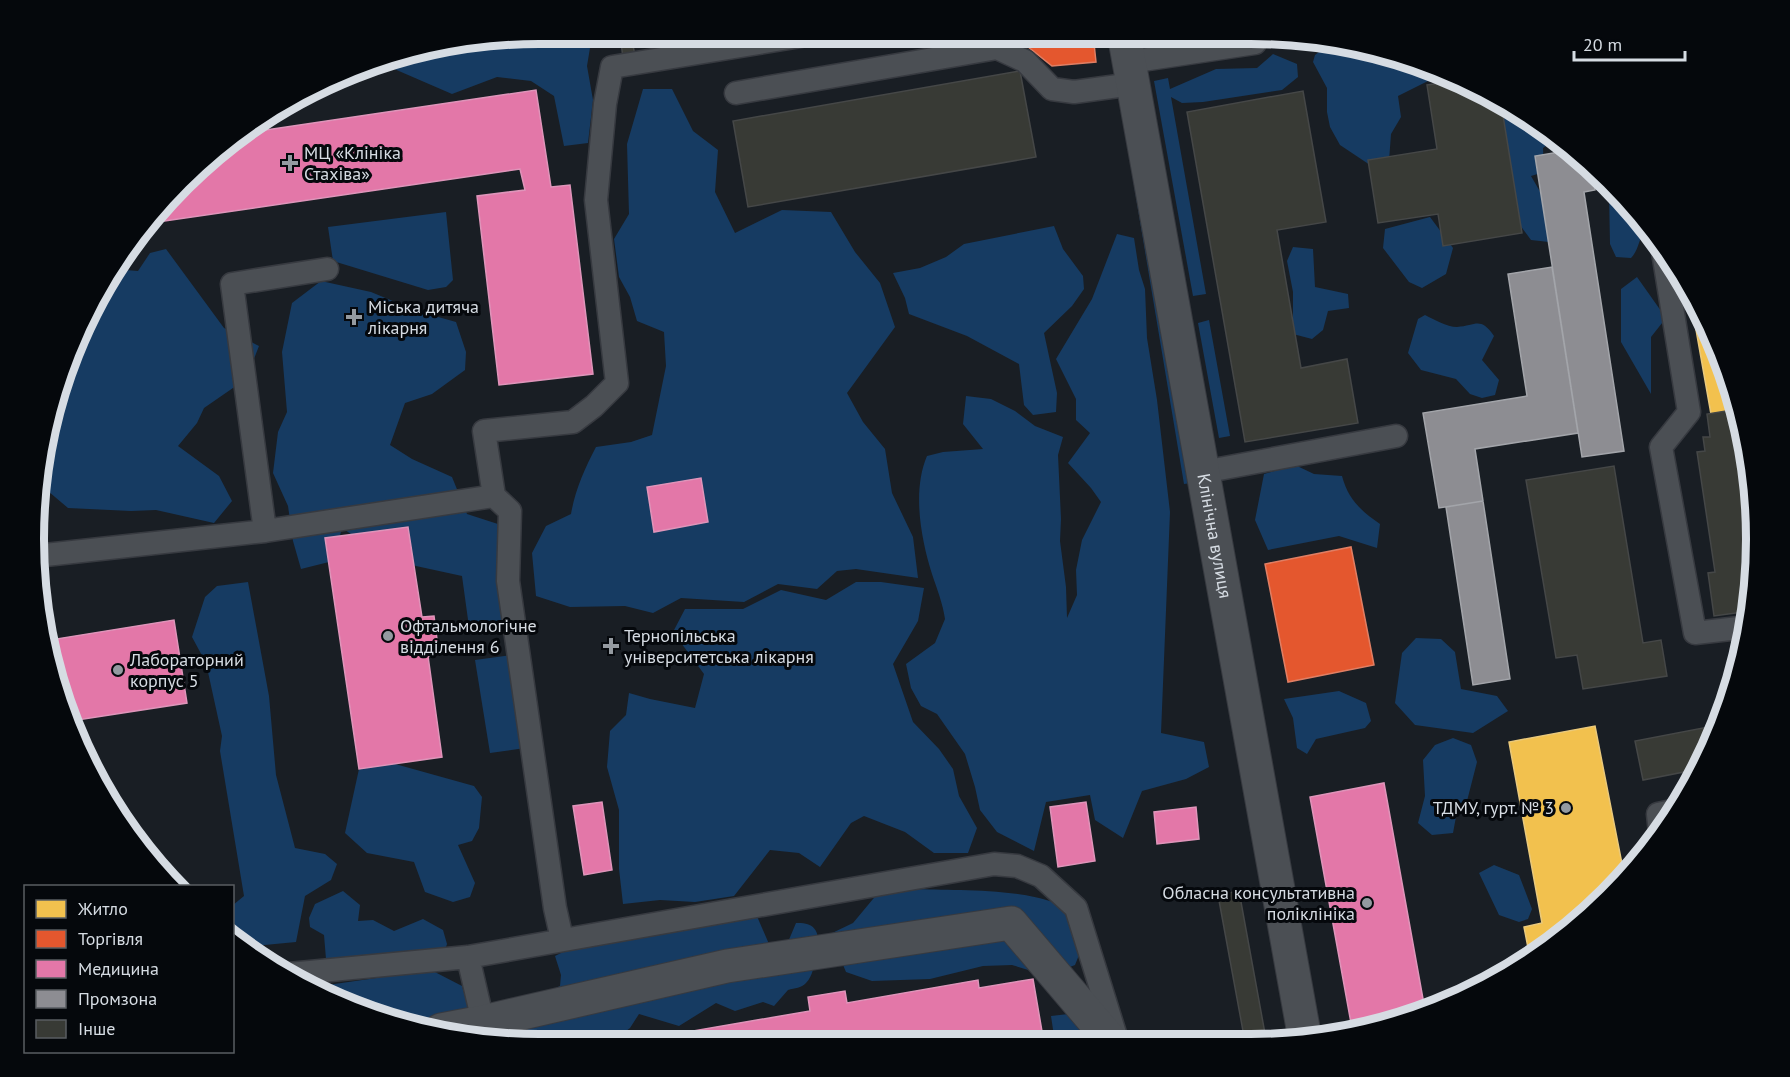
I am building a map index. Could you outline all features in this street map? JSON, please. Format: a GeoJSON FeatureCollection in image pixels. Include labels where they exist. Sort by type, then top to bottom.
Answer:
{"type":"FeatureCollection","features":[{"type":"Feature","properties":{"kind":"street","name":"Клінічна вулиця"},"geometry":{"type":"LineString","coordinates":[[1128,60],[1303,1030]]}},
{"type":"Feature","properties":{"kind":"street"},"geometry":{"type":"LineString","coordinates":[[488,1030],[727,966],[1011,923],[1105,1034]]}},
{"type":"Feature","properties":{"kind":"lane"},"geometry":{"type":"LineString","coordinates":[[562,939],[555,908],[508,580],[510,511],[494,496],[484,431],[573,422],[594,406],[617,383],[596,200],[605,104],[612,67],[752,44]]}},
{"type":"Feature","properties":{"kind":"lane"},"geometry":{"type":"LineString","coordinates":[[736,93],[997,48],[1025,61],[1052,89],[1074,92],[1128,60],[1248,44]]}},
{"type":"Feature","properties":{"kind":"lane"},"geometry":{"type":"LineString","coordinates":[[1665,267],[1689,412],[1661,447],[1695,633],[1738,628]]}},
{"type":"Feature","properties":{"kind":"lane"},"geometry":{"type":"LineString","coordinates":[[265,531],[232,284],[327,269]]}},
{"type":"Feature","properties":{"kind":"lane"},"geometry":{"type":"LineString","coordinates":[[1203,472],[1396,436]]}},
{"type":"Feature","properties":{"kind":"lane"},"geometry":{"type":"LineString","coordinates":[[45,555],[265,531],[494,496]]}},
{"type":"Feature","properties":{"kind":"lane"},"geometry":{"type":"LineString","coordinates":[[302,973],[468,957],[994,864],[1017,866],[1041,876],[1076,908],[1115,1034]]}},
{"type":"Feature","properties":{"kind":"lane"},"geometry":{"type":"LineString","coordinates":[[468,957],[485,1030]]}},
{"type":"Feature","properties":{"kind":"shaded area"},"geometry":{"type":"Polygon","coordinates":[[[591,44],[587,66],[593,100],[588,143],[564,146],[554,96],[531,81],[497,77],[452,94],[389,67],[410,60],[474,48],[506,45],[591,44]]]}},
{"type":"Feature","properties":{"kind":"shaded area"},"geometry":{"type":"Polygon","coordinates":[[[1323,49],[1348,53],[1380,60],[1434,78],[1398,96],[1401,117],[1391,134],[1389,161],[1370,165],[1340,145],[1330,127],[1327,112],[1327,88],[1313,62],[1315,55],[1323,49]]]}},
{"type":"Feature","properties":{"kind":"shaded area"},"geometry":{"type":"Polygon","coordinates":[[[1273,54],[1297,64],[1298,77],[1282,90],[1203,102],[1182,103],[1171,97],[1206,294],[1193,296],[1154,81],[1168,78],[1170,89],[1216,69],[1257,68],[1273,54]]]}},
{"type":"Feature","properties":{"kind":"shaded area"},"geometry":{"type":"Polygon","coordinates":[[[643,89],[672,89],[693,131],[718,150],[715,192],[735,233],[782,210],[831,212],[855,252],[880,283],[895,327],[847,393],[863,422],[885,449],[892,493],[913,537],[918,578],[856,569],[837,571],[817,589],[778,584],[744,602],[681,598],[653,613],[625,606],[570,607],[536,596],[532,553],[546,526],[571,514],[581,479],[596,447],[631,442],[652,435],[666,366],[664,332],[637,321],[630,297],[619,277],[614,239],[629,214],[627,144],[643,89]]]}},
{"type":"Feature","properties":{"kind":"shaded area"},"geometry":{"type":"Polygon","coordinates":[[[1494,108],[1549,143],[1543,148],[1544,172],[1531,176],[1553,214],[1549,242],[1531,240],[1511,213],[1494,108]]]}},
{"type":"Feature","properties":{"kind":"shaded area"},"geometry":{"type":"Polygon","coordinates":[[[1122,114],[1191,483],[1184,484],[1122,114]]]}},
{"type":"Feature","properties":{"kind":"shaded area"},"geometry":{"type":"Polygon","coordinates":[[[1609,196],[1642,235],[1631,258],[1616,257],[1610,244],[1609,196]]]}},
{"type":"Feature","properties":{"kind":"shaded area"},"geometry":{"type":"Polygon","coordinates":[[[446,212],[453,280],[446,287],[428,290],[333,261],[328,227],[446,212]]]}},
{"type":"Feature","properties":{"kind":"shaded area"},"geometry":{"type":"Polygon","coordinates":[[[1430,217],[1453,248],[1446,274],[1422,288],[1409,282],[1383,248],[1385,229],[1430,217]]]}},
{"type":"Feature","properties":{"kind":"shaded area"},"geometry":{"type":"Polygon","coordinates":[[[1054,226],[1063,249],[1083,276],[1084,289],[1072,306],[1044,333],[1057,393],[1056,412],[1033,415],[1024,405],[1019,364],[967,336],[909,314],[905,298],[893,273],[920,268],[946,257],[964,244],[1054,226]]]}},
{"type":"Feature","properties":{"kind":"shaded area"},"geometry":{"type":"Polygon","coordinates":[[[1117,234],[1134,238],[1139,270],[1145,289],[1147,338],[1170,512],[1161,733],[1204,742],[1209,767],[1186,779],[1142,791],[1123,838],[1095,820],[1090,795],[1046,802],[1034,851],[997,832],[980,810],[965,754],[937,714],[921,706],[911,688],[906,664],[935,643],[945,619],[922,531],[920,484],[927,456],[943,452],[983,449],[963,424],[966,396],[991,399],[1015,411],[1035,426],[1063,437],[1058,455],[1060,541],[1066,587],[1067,618],[1077,595],[1076,570],[1082,540],[1101,502],[1068,463],[1090,433],[1076,420],[1076,399],[1056,359],[1092,299],[1117,234]]]}},
{"type":"Feature","properties":{"kind":"shaded area"},"geometry":{"type":"Polygon","coordinates":[[[1293,247],[1313,249],[1315,287],[1348,294],[1349,308],[1328,311],[1323,330],[1312,339],[1293,334],[1293,292],[1287,261],[1293,247]]]}},
{"type":"Feature","properties":{"kind":"shaded area"},"geometry":{"type":"Polygon","coordinates":[[[166,249],[224,328],[259,346],[246,379],[204,408],[197,423],[178,446],[219,476],[232,501],[214,523],[156,510],[68,508],[47,490],[60,410],[81,349],[123,270],[138,271],[150,253],[166,249]]]}},
{"type":"Feature","properties":{"kind":"shaded area"},"geometry":{"type":"Polygon","coordinates":[[[1637,277],[1666,318],[1651,337],[1651,394],[1621,342],[1621,289],[1637,277]]]}},
{"type":"Feature","properties":{"kind":"shaded area"},"geometry":{"type":"Polygon","coordinates":[[[321,281],[371,292],[417,311],[456,322],[466,352],[465,370],[432,394],[405,403],[390,445],[412,459],[452,477],[467,514],[501,525],[506,565],[497,567],[505,622],[469,627],[462,576],[416,566],[378,552],[342,528],[333,561],[301,569],[293,541],[288,506],[273,473],[278,432],[287,412],[282,352],[292,303],[321,281]]]}},
{"type":"Feature","properties":{"kind":"shaded area"},"geometry":{"type":"Polygon","coordinates":[[[1425,315],[1449,326],[1481,324],[1489,330],[1494,336],[1482,360],[1499,380],[1495,395],[1482,398],[1470,394],[1456,379],[1421,370],[1408,353],[1418,319],[1425,315]]]}},
{"type":"Feature","properties":{"kind":"shaded area"},"geometry":{"type":"Polygon","coordinates":[[[1209,320],[1230,436],[1219,438],[1198,323],[1209,320]]]}},
{"type":"Feature","properties":{"kind":"shaded area"},"geometry":{"type":"Polygon","coordinates":[[[1295,465],[1314,474],[1342,476],[1356,504],[1380,524],[1377,548],[1339,536],[1268,550],[1255,520],[1264,474],[1295,465]]]}},
{"type":"Feature","properties":{"kind":"shaded area"},"geometry":{"type":"Polygon","coordinates":[[[248,582],[269,696],[276,775],[295,848],[325,854],[337,864],[331,880],[305,896],[296,942],[257,946],[234,929],[234,904],[244,896],[220,751],[222,736],[206,663],[192,637],[205,597],[217,586],[248,582]]]}},
{"type":"Feature","properties":{"kind":"shaded area"},"geometry":{"type":"Polygon","coordinates":[[[856,582],[881,582],[924,588],[918,621],[893,664],[913,722],[939,749],[953,769],[959,796],[977,828],[968,853],[934,853],[905,832],[864,816],[851,823],[820,867],[799,853],[770,850],[734,896],[695,902],[660,900],[623,904],[619,869],[619,810],[607,767],[610,731],[626,715],[629,693],[695,708],[704,674],[673,632],[685,609],[743,609],[781,590],[826,600],[856,582]]]}},
{"type":"Feature","properties":{"kind":"shaded area"},"geometry":{"type":"Polygon","coordinates":[[[1416,638],[1441,639],[1455,652],[1461,689],[1497,696],[1508,711],[1473,733],[1415,725],[1395,703],[1402,653],[1416,638]]]}},
{"type":"Feature","properties":{"kind":"shaded area"},"geometry":{"type":"Polygon","coordinates":[[[511,655],[525,748],[490,753],[475,660],[511,655]]]}},
{"type":"Feature","properties":{"kind":"shaded area"},"geometry":{"type":"Polygon","coordinates":[[[1339,691],[1366,703],[1371,721],[1365,728],[1316,739],[1307,754],[1297,748],[1293,718],[1284,699],[1339,691]]]}},
{"type":"Feature","properties":{"kind":"shaded area"},"geometry":{"type":"Polygon","coordinates":[[[1453,738],[1471,745],[1477,762],[1467,801],[1458,806],[1453,833],[1432,835],[1418,823],[1425,796],[1423,760],[1435,745],[1453,738]]]}},
{"type":"Feature","properties":{"kind":"shaded area"},"geometry":{"type":"Polygon","coordinates":[[[388,762],[474,786],[482,797],[479,828],[472,841],[458,845],[475,883],[470,897],[453,902],[425,892],[414,862],[367,853],[345,833],[359,769],[388,762]]]}},
{"type":"Feature","properties":{"kind":"shaded area"},"geometry":{"type":"Polygon","coordinates":[[[1494,865],[1519,875],[1532,909],[1528,919],[1519,922],[1499,915],[1479,873],[1494,865]]]}},
{"type":"Feature","properties":{"kind":"shaded area"},"geometry":{"type":"Polygon","coordinates":[[[915,889],[1002,892],[1047,900],[1065,908],[1076,918],[1085,940],[1075,965],[1052,974],[1038,973],[1012,965],[983,966],[930,979],[872,981],[846,972],[830,934],[853,923],[878,893],[915,889]]]}},
{"type":"Feature","properties":{"kind":"shaded area"},"geometry":{"type":"Polygon","coordinates":[[[343,891],[360,905],[358,921],[373,920],[394,931],[423,919],[443,930],[447,944],[443,957],[428,957],[414,950],[406,951],[396,963],[347,971],[326,959],[324,935],[310,927],[309,918],[315,904],[343,891]]]}},
{"type":"Feature","properties":{"kind":"shaded area"},"geometry":{"type":"Polygon","coordinates":[[[756,914],[769,944],[788,942],[796,923],[810,925],[818,937],[812,974],[802,986],[788,990],[774,1006],[763,1002],[735,1011],[716,1003],[679,1026],[639,1014],[630,1028],[622,1034],[502,1032],[523,1009],[560,986],[561,975],[555,956],[575,946],[756,914]]]}},
{"type":"Feature","properties":{"kind":"shaded area"},"geometry":{"type":"Polygon","coordinates":[[[431,970],[462,986],[470,1014],[429,1021],[379,1007],[327,985],[431,970]]]}},
{"type":"Feature","properties":{"kind":"shaded area"},"geometry":{"type":"Polygon","coordinates":[[[1077,1013],[1097,1034],[1054,1034],[1051,1016],[1077,1013]]]}},
{"type":"Feature","properties":{"kind":"building: Житло"},"geometry":{"type":"Polygon","coordinates":[[[1694,318],[1709,349],[1730,410],[1711,414],[1694,318]]]}},
{"type":"Feature","properties":{"kind":"building: Житло","name":"ТДМУ, гурт. № 3"},"geometry":{"type":"Polygon","coordinates":[[[1595,726],[1623,867],[1578,911],[1528,949],[1524,927],[1542,923],[1509,742],[1595,726]]]}},
{"type":"Feature","properties":{"kind":"building: Торгівля"},"geometry":{"type":"Polygon","coordinates":[[[1024,44],[1094,44],[1096,62],[1052,66],[1024,44]]]}},
{"type":"Feature","properties":{"kind":"building: Торгівля"},"geometry":{"type":"Polygon","coordinates":[[[1351,547],[1374,665],[1288,682],[1265,564],[1351,547]]]}},
{"type":"Feature","properties":{"kind":"building: Медицина","name":"Міська дитяча лікарня"},"geometry":{"type":"Polygon","coordinates":[[[536,90],[551,187],[570,185],[593,374],[499,385],[477,196],[525,190],[520,169],[158,222],[188,188],[212,166],[257,131],[536,90]]]}},
{"type":"Feature","properties":{"kind":"building: Медицина"},"geometry":{"type":"Polygon","coordinates":[[[701,478],[708,522],[654,532],[647,487],[701,478]]]}},
{"type":"Feature","properties":{"kind":"building: Медицина","name":"Офтальмологічне відділення 6"},"geometry":{"type":"Polygon","coordinates":[[[408,527],[422,617],[434,616],[439,655],[428,656],[442,757],[359,769],[325,538],[408,527]]]}},
{"type":"Feature","properties":{"kind":"building: Медицина","name":"Лабораторний корпус 5"},"geometry":{"type":"Polygon","coordinates":[[[174,620],[187,703],[78,720],[60,667],[54,639],[174,620]]]}},
{"type":"Feature","properties":{"kind":"building: Медицина","name":"Обласна консультативна поліклініка"},"geometry":{"type":"Polygon","coordinates":[[[1384,783],[1424,1002],[1380,1017],[1351,1023],[1310,797],[1384,783]]]}},
{"type":"Feature","properties":{"kind":"building: Медицина"},"geometry":{"type":"Polygon","coordinates":[[[602,802],[612,870],[584,875],[573,806],[602,802]]]}},
{"type":"Feature","properties":{"kind":"building: Медицина"},"geometry":{"type":"Polygon","coordinates":[[[1086,802],[1095,861],[1058,867],[1050,807],[1086,802]]]}},
{"type":"Feature","properties":{"kind":"building: Медицина"},"geometry":{"type":"Polygon","coordinates":[[[1196,807],[1199,839],[1157,844],[1154,812],[1196,807]]]}},
{"type":"Feature","properties":{"kind":"building: Медицина"},"geometry":{"type":"Polygon","coordinates":[[[1033,979],[1042,1034],[681,1033],[810,1011],[808,997],[845,991],[847,1003],[978,980],[979,988],[1033,979]]]}},
{"type":"Feature","properties":{"kind":"building: Промзона"},"geometry":{"type":"Polygon","coordinates":[[[1560,152],[1594,180],[1595,190],[1584,192],[1624,451],[1582,457],[1535,156],[1560,152]]]}},
{"type":"Feature","properties":{"kind":"building: Промзона"},"geometry":{"type":"Polygon","coordinates":[[[1552,267],[1578,433],[1475,449],[1483,501],[1439,508],[1423,413],[1527,396],[1508,274],[1552,267]]]}},
{"type":"Feature","properties":{"kind":"building: Промзона"},"geometry":{"type":"Polygon","coordinates":[[[1483,501],[1510,679],[1473,685],[1446,507],[1483,501]]]}},
{"type":"Feature","properties":{"kind":"building: Інше"},"geometry":{"type":"Polygon","coordinates":[[[621,44],[633,44],[635,56],[623,58],[621,44]]]}},
{"type":"Feature","properties":{"kind":"building: Інше"},"geometry":{"type":"Polygon","coordinates":[[[1020,71],[1036,157],[748,207],[733,121],[1020,71]]]}},
{"type":"Feature","properties":{"kind":"building: Інше"},"geometry":{"type":"Polygon","coordinates":[[[1444,83],[1502,112],[1522,233],[1443,246],[1438,214],[1378,223],[1368,160],[1437,149],[1427,85],[1444,83]]]}},
{"type":"Feature","properties":{"kind":"building: Інше"},"geometry":{"type":"Polygon","coordinates":[[[1303,91],[1326,222],[1277,230],[1301,368],[1347,359],[1358,423],[1245,442],[1187,112],[1303,91]]]}},
{"type":"Feature","properties":{"kind":"building: Інше"},"geometry":{"type":"Polygon","coordinates":[[[1730,410],[1742,474],[1745,506],[1745,571],[1741,612],[1714,616],[1708,573],[1715,572],[1697,452],[1705,451],[1703,437],[1710,437],[1707,414],[1730,410]]]}},
{"type":"Feature","properties":{"kind":"building: Інше"},"geometry":{"type":"Polygon","coordinates":[[[1614,466],[1643,643],[1661,640],[1667,676],[1583,689],[1577,655],[1556,658],[1526,480],[1614,466]]]}},
{"type":"Feature","properties":{"kind":"building: Інше"},"geometry":{"type":"Polygon","coordinates":[[[1709,727],[1688,771],[1643,780],[1635,741],[1709,727]]]}},
{"type":"Feature","properties":{"kind":"building: Інше"},"geometry":{"type":"Polygon","coordinates":[[[1239,891],[1265,1033],[1244,1034],[1218,895],[1239,891]]]}},
{"type":"Feature","properties":{"kind":"place","name":"МЦ «Клініка Стахіва»"},"geometry":{"type":"Point","coordinates":[290,163]}},
{"type":"Feature","properties":{"kind":"place","name":"Міська дитяча лікарня"},"geometry":{"type":"Point","coordinates":[354,317]}},
{"type":"Feature","properties":{"kind":"place","name":"Офтальмологічне відділення 6"},"geometry":{"type":"Point","coordinates":[388,636]}},
{"type":"Feature","properties":{"kind":"place","name":"Тернопільська університетська лікарня"},"geometry":{"type":"Point","coordinates":[611,646]}},
{"type":"Feature","properties":{"kind":"place","name":"Лабораторний корпус 5"},"geometry":{"type":"Point","coordinates":[118,670]}},
{"type":"Feature","properties":{"kind":"place","name":"ТДМУ, гурт. № 3"},"geometry":{"type":"Point","coordinates":[1566,808]}},
{"type":"Feature","properties":{"kind":"place","name":"Обласна консультативна поліклініка"},"geometry":{"type":"Point","coordinates":[1367,903]}}]}
